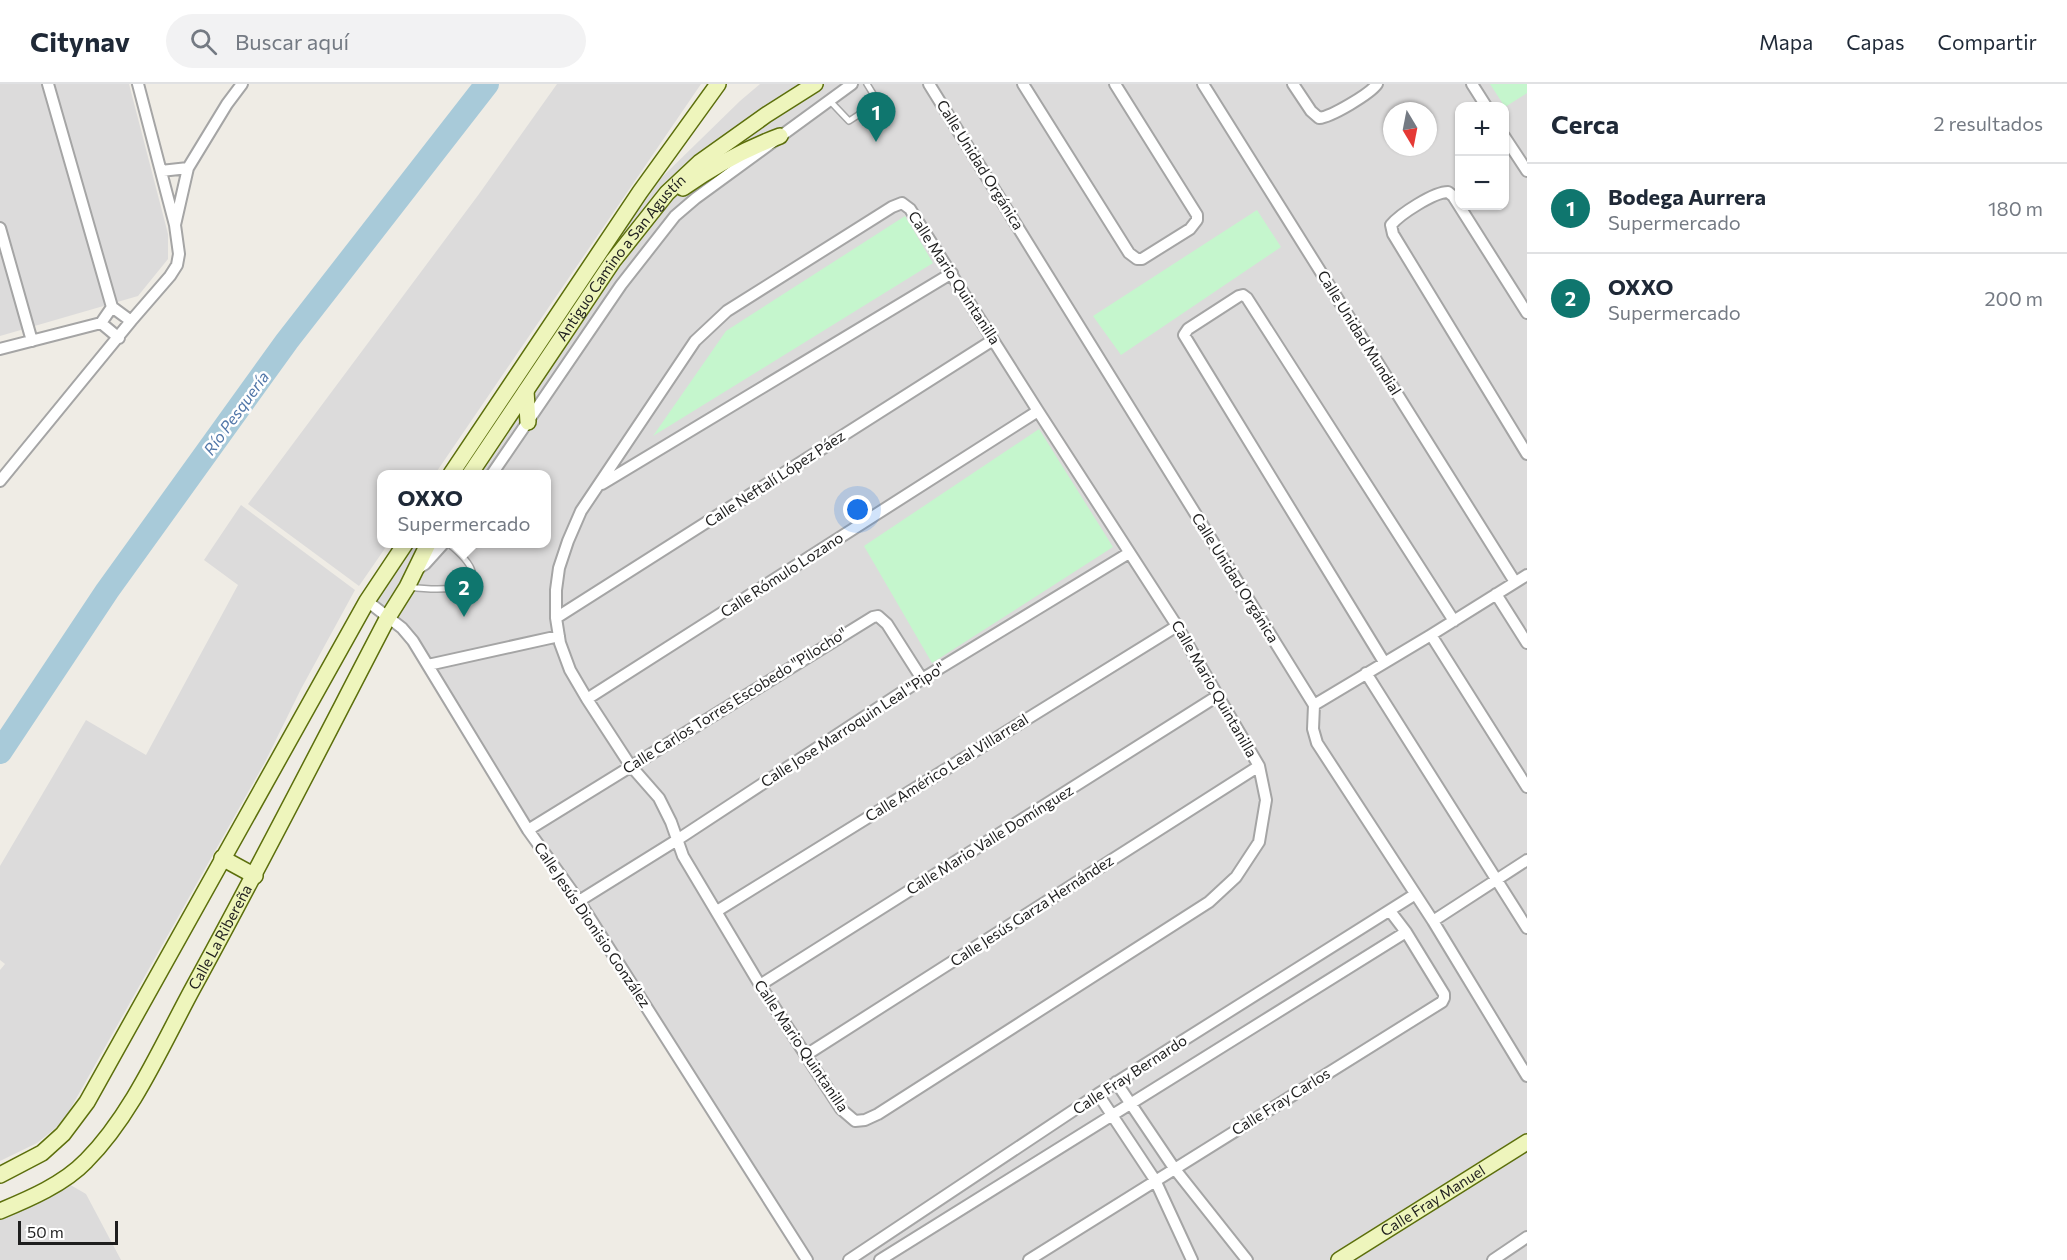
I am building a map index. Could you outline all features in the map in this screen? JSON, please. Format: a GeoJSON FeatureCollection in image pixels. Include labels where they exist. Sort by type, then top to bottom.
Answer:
{"type":"FeatureCollection","features":[{"type":"Feature","properties":{"kind":"street"},"geometry":{"type":"LineString","coordinates":[[48,84],[112,307],[131,321]]}},
{"type":"Feature","properties":{"kind":"street"},"geometry":{"type":"LineString","coordinates":[[0,481],[177,265],[179,254],[175,225],[138,84]]}},
{"type":"Feature","properties":{"kind":"street"},"geometry":{"type":"LineString","coordinates":[[175,225],[188,168],[227,104],[242,84]]}},
{"type":"Feature","properties":{"kind":"street","name":"Antiguo Camino a San Agustín"},"geometry":{"type":"LineString","coordinates":[[454,470],[640,192],[718,84]]}},
{"type":"Feature","properties":{"kind":"street","name":"Antiguo Camino a San Agustín"},"geometry":{"type":"LineString","coordinates":[[473,470],[613,261],[667,193],[700,162],[766,115],[815,84]]}},
{"type":"Feature","properties":{"kind":"street"},"geometry":{"type":"LineString","coordinates":[[495,470],[621,285],[675,216],[696,198],[852,84]]}},
{"type":"Feature","properties":{"kind":"street","name":"Calle Unidad Orgánica"},"geometry":{"type":"LineString","coordinates":[[929,84],[1314,705]]}},
{"type":"Feature","properties":{"kind":"street"},"geometry":{"type":"LineString","coordinates":[[1023,84],[1129,254],[1143,260],[1190,229],[1197,220],[1197,215],[1115,84]]}},
{"type":"Feature","properties":{"kind":"street","name":"Calle Unidad Mundial"},"geometry":{"type":"LineString","coordinates":[[1203,84],[1515,582]]}},
{"type":"Feature","properties":{"kind":"street"},"geometry":{"type":"LineString","coordinates":[[1293,84],[1311,111],[1319,118],[1329,116],[1370,91],[1377,84]]}},
{"type":"Feature","properties":{"kind":"street"},"geometry":{"type":"LineString","coordinates":[[1472,84],[1483,102]]}},
{"type":"Feature","properties":{"kind":"street"},"geometry":{"type":"LineString","coordinates":[[652,211],[725,161],[753,146],[780,136]]}},
{"type":"Feature","properties":{"kind":"street"},"geometry":{"type":"LineString","coordinates":[[1509,144],[1527,171]]}},
{"type":"Feature","properties":{"kind":"street"},"geometry":{"type":"LineString","coordinates":[[161,171],[188,168]]}},
{"type":"Feature","properties":{"kind":"street"},"geometry":{"type":"LineString","coordinates":[[1527,313],[1453,196],[1448,192],[1436,194],[1399,217],[1391,225],[1393,234],[1527,454]]}},
{"type":"Feature","properties":{"kind":"street","name":"Calle Mario Quintanilla"},"geometry":{"type":"LineString","coordinates":[[902,203],[907,206],[993,340],[1178,626],[1259,766],[1266,800],[1259,842],[1236,877],[1209,902],[878,1114],[865,1120],[855,1121],[841,1109],[760,985],[683,856],[671,822],[659,798],[630,765],[570,670],[556,618],[559,568],[581,511],[689,350],[727,311],[892,207],[902,203]]}},
{"type":"Feature","properties":{"kind":"street"},"geometry":{"type":"LineString","coordinates":[[0,228],[32,340]]}},
{"type":"Feature","properties":{"kind":"street"},"geometry":{"type":"LineString","coordinates":[[599,486],[952,273]]}},
{"type":"Feature","properties":{"kind":"street"},"geometry":{"type":"LineString","coordinates":[[1384,662],[1191,348],[1184,333],[1239,296],[1245,296],[1454,621]]}},
{"type":"Feature","properties":{"kind":"street"},"geometry":{"type":"LineString","coordinates":[[0,349],[101,323],[112,307]]}},
{"type":"Feature","properties":{"kind":"street"},"geometry":{"type":"LineString","coordinates":[[101,323],[119,338]]}},
{"type":"Feature","properties":{"kind":"street","name":"Calle Neftalí López Páez"},"geometry":{"type":"LineString","coordinates":[[556,618],[993,340]]}},
{"type":"Feature","properties":{"kind":"street"},"geometry":{"type":"LineString","coordinates":[[526,391],[528,422]]}},
{"type":"Feature","properties":{"kind":"street","name":"Calle Rómulo Lozano"},"geometry":{"type":"LineString","coordinates":[[587,699],[1038,411]]}},
{"type":"Feature","properties":{"kind":"street"},"geometry":{"type":"LineString","coordinates":[[0,1175],[42,1153],[63,1134],[87,1102],[367,601],[402,548]]}},
{"type":"Feature","properties":{"kind":"street"},"geometry":{"type":"LineString","coordinates":[[387,619],[407,587],[426,548]]}},
{"type":"Feature","properties":{"kind":"street"},"geometry":{"type":"LineString","coordinates":[[416,570],[425,564],[439,548]]}},
{"type":"Feature","properties":{"kind":"street","name":"Calle Jose Marroquin Leal \"Pipo\""},"geometry":{"type":"LineString","coordinates":[[579,901],[922,679],[1129,553]]}},
{"type":"Feature","properties":{"kind":"street"},"geometry":{"type":"LineString","coordinates":[[1527,575],[1314,705],[1312,729],[1317,742],[1432,921],[1527,1076]]}},
{"type":"Feature","properties":{"kind":"street"},"geometry":{"type":"LineString","coordinates":[[1496,594],[1527,643]]}},
{"type":"Feature","properties":{"kind":"street","name":"Calle Jesús Dionisio González"},"geometry":{"type":"LineString","coordinates":[[367,601],[387,619],[402,628],[413,641],[528,830],[579,901],[807,1260]]}},
{"type":"Feature","properties":{"kind":"street","name":"Calle Carlos Torres Escobedo \"Pilocho\""},"geometry":{"type":"LineString","coordinates":[[528,830],[873,617],[878,616],[887,624],[922,679]]}},
{"type":"Feature","properties":{"kind":"street","name":"Calle La Ribereña"},"geometry":{"type":"LineString","coordinates":[[0,1211],[74,1172],[93,1154],[119,1120],[255,876],[387,619]]}},
{"type":"Feature","properties":{"kind":"street","name":"Calle Américo Leal Villarreal"},"geometry":{"type":"LineString","coordinates":[[717,911],[1178,626]]}},
{"type":"Feature","properties":{"kind":"street"},"geometry":{"type":"LineString","coordinates":[[1431,635],[1527,787]]}},
{"type":"Feature","properties":{"kind":"street"},"geometry":{"type":"LineString","coordinates":[[428,665],[559,636]]}},
{"type":"Feature","properties":{"kind":"street"},"geometry":{"type":"LineString","coordinates":[[1366,674],[1527,928]]}},
{"type":"Feature","properties":{"kind":"street","name":"Calle Mario Valle Domínguez"},"geometry":{"type":"LineString","coordinates":[[760,985],[1219,695]]}},
{"type":"Feature","properties":{"kind":"street","name":"Calle Jesús Garza Hernández"},"geometry":{"type":"LineString","coordinates":[[806,1055],[1259,766]]}},
{"type":"Feature","properties":{"kind":"street"},"geometry":{"type":"LineString","coordinates":[[222,858],[255,876]]}},
{"type":"Feature","properties":{"kind":"street"},"geometry":{"type":"LineString","coordinates":[[1432,921],[1527,860]]}},
{"type":"Feature","properties":{"kind":"street","name":"Calle Fray Bernardo"},"geometry":{"type":"LineString","coordinates":[[849,1260],[1116,1082],[1414,896]]}},
{"type":"Feature","properties":{"kind":"street","name":"Calle Fray Carlos"},"geometry":{"type":"LineString","coordinates":[[1029,1260],[1444,1000],[1444,994],[1390,910]]}},
{"type":"Feature","properties":{"kind":"street","name":"Calle Fray Bernardo"},"geometry":{"type":"LineString","coordinates":[[880,1260],[1406,932]]}},
{"type":"Feature","properties":{"kind":"street"},"geometry":{"type":"LineString","coordinates":[[1116,1082],[1173,1168],[1247,1260]]}},
{"type":"Feature","properties":{"kind":"street"},"geometry":{"type":"LineString","coordinates":[[1098,1094],[1155,1180],[1192,1260]]}},
{"type":"Feature","properties":{"kind":"street","name":"Calle Fray Manuel"},"geometry":{"type":"LineString","coordinates":[[1339,1260],[1527,1142]]}},
{"type":"Feature","properties":{"kind":"street"},"geometry":{"type":"LineString","coordinates":[[1493,1260],[1527,1237]]}},
{"type":"Feature","properties":{"kind":"lane"},"geometry":{"type":"LineString","coordinates":[[830,101],[849,121],[878,102],[867,84]]}},
{"type":"Feature","properties":{"kind":"lane"},"geometry":{"type":"LineString","coordinates":[[407,587],[436,591],[461,588],[470,580],[472,570],[466,558],[455,548]]}},
{"type":"Feature","properties":{"kind":"shaded area"},"geometry":{"type":"Polygon","coordinates":[[[0,84],[129,84],[168,234],[168,259],[138,296],[0,336],[0,84]]]}},
{"type":"Feature","properties":{"kind":"shaded area"},"geometry":{"type":"Polygon","coordinates":[[[557,84],[701,84],[438,470],[377,470],[377,548],[385,548],[359,586],[248,504],[479,194],[557,84]]]}},
{"type":"Feature","properties":{"kind":"shaded area"},"geometry":{"type":"Polygon","coordinates":[[[760,84],[1527,84],[1527,1260],[806,1260],[415,643],[372,607],[411,548],[551,548],[551,470],[462,470],[637,208],[658,181],[760,84]]]}},
{"type":"Feature","properties":{"kind":"shaded area"},"geometry":{"type":"Polygon","coordinates":[[[241,505],[355,590],[301,689],[265,762],[63,1122],[37,1143],[0,1161],[0,970],[5,964],[0,960],[0,866],[86,720],[146,755],[238,585],[204,560],[241,505]]]}},
{"type":"Feature","properties":{"kind":"shaded area"},"geometry":{"type":"Polygon","coordinates":[[[62,1180],[86,1194],[121,1260],[0,1260],[0,1210],[62,1180]]]}},
{"type":"Feature","properties":{"kind":"green space"},"geometry":{"type":"Polygon","coordinates":[[[1490,84],[1527,84],[1527,93],[1509,104],[1509,102],[1502,102],[1490,84]]]}},
{"type":"Feature","properties":{"kind":"green space"},"geometry":{"type":"Polygon","coordinates":[[[1257,210],[1281,247],[1121,355],[1093,316],[1257,210]]]}},
{"type":"Feature","properties":{"kind":"green space"},"geometry":{"type":"Polygon","coordinates":[[[905,216],[933,263],[653,436],[726,331],[905,216]]]}},
{"type":"Feature","properties":{"kind":"green space"},"geometry":{"type":"Polygon","coordinates":[[[1039,429],[1113,547],[932,663],[864,546],[1039,429]]]}},
{"type":"Feature","properties":{"kind":"waterway","name":"Río Pesquería"},"geometry":{"type":"LineString","coordinates":[[0,752],[107,591],[287,341],[487,84]]}},
{"type":"Feature","properties":{"kind":"place","name":"Bodega Aurrera"},"geometry":{"type":"Point","coordinates":[876,142]}},
{"type":"Feature","properties":{"kind":"place","name":"OXXO"},"geometry":{"type":"Point","coordinates":[464,617]}}]}
